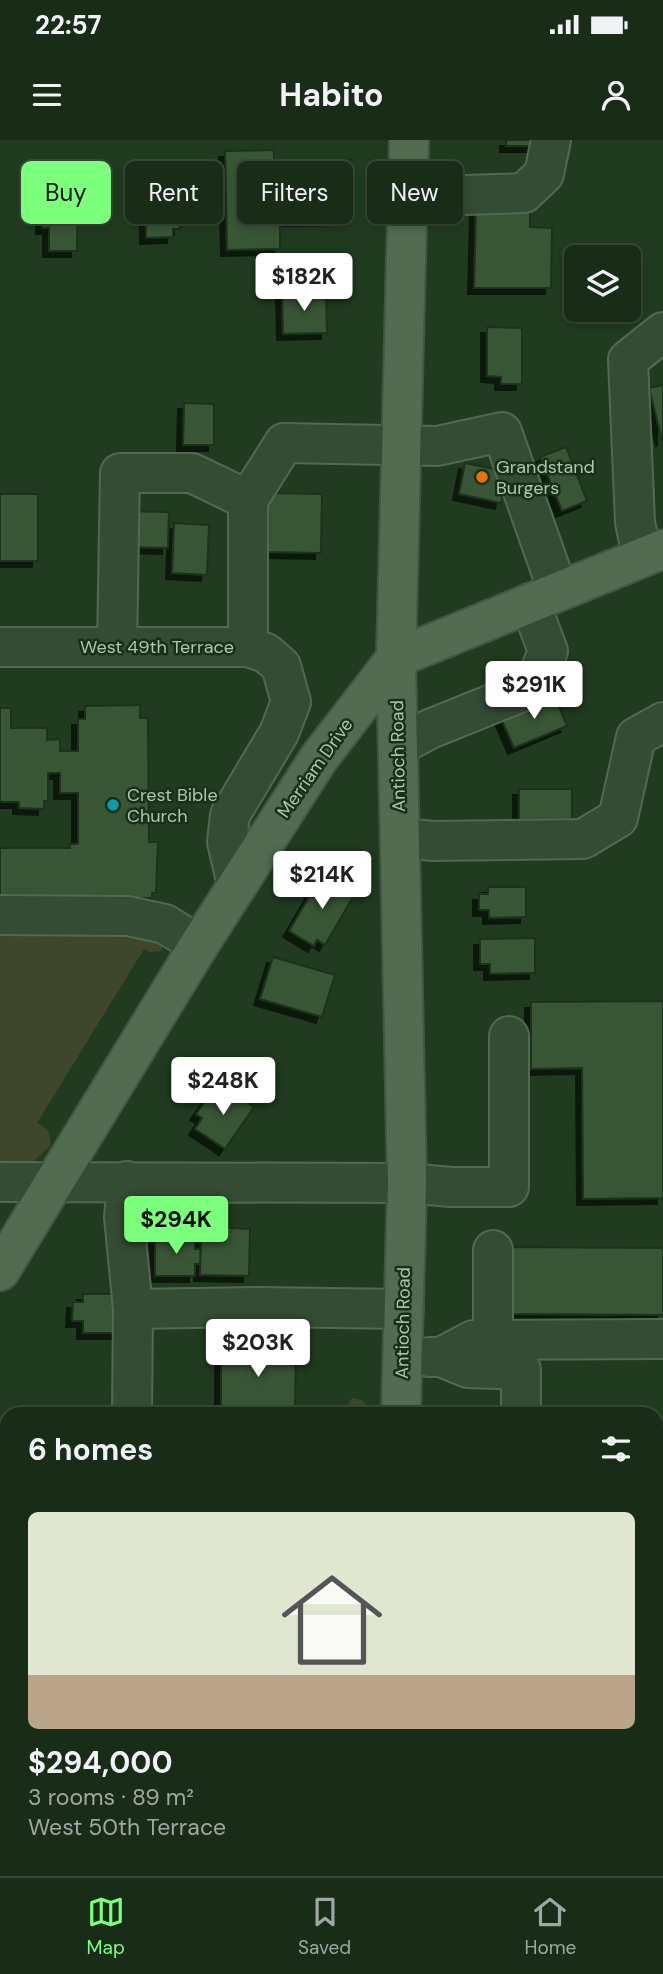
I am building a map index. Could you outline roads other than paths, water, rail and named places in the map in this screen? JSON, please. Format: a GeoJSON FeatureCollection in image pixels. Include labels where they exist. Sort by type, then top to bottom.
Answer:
{"type":"FeatureCollection","features":[{"type":"Feature","properties":{"kind":"main road","name":"Antioch Road"},"geometry":{"type":"LineString","coordinates":[[409,140],[409,161]]}},
{"type":"Feature","properties":{"kind":"main road","name":"Antioch Road"},"geometry":{"type":"LineString","coordinates":[[401,1407],[407,1183],[396,658],[407,224]]}},
{"type":"Feature","properties":{"kind":"main road"},"geometry":{"type":"LineString","coordinates":[[396,658],[653,553]]}},
{"type":"Feature","properties":{"kind":"main road","name":"Merriam Drive"},"geometry":{"type":"LineString","coordinates":[[0,1271],[199,945],[319,758],[396,658]]}},
{"type":"Feature","properties":{"kind":"street"},"geometry":{"type":"LineString","coordinates":[[463,195],[524,193],[544,174],[551,140]]}},
{"type":"Feature","properties":{"kind":"street"},"geometry":{"type":"LineString","coordinates":[[653,553],[635,522],[628,360],[663,332]]}},
{"type":"Feature","properties":{"kind":"street"},"geometry":{"type":"LineString","coordinates":[[248,647],[248,500],[284,443],[437,446],[502,432],[544,597],[548,652],[534,687],[430,729],[398,746]]}},
{"type":"Feature","properties":{"kind":"street"},"geometry":{"type":"LineString","coordinates":[[117,647],[120,473],[192,473],[248,500]]}},
{"type":"Feature","properties":{"kind":"street","name":"West 49th Terrace"},"geometry":{"type":"LineString","coordinates":[[0,647],[248,647],[266,653],[281,666],[291,702],[279,733],[230,815],[227,842],[237,885]]}},
{"type":"Feature","properties":{"kind":"street"},"geometry":{"type":"LineString","coordinates":[[400,838],[434,841],[583,839],[618,818],[636,737],[663,722]]}},
{"type":"Feature","properties":{"kind":"street"},"geometry":{"type":"LineString","coordinates":[[0,915],[128,916],[165,924],[199,945]]}},
{"type":"Feature","properties":{"kind":"street"},"geometry":{"type":"LineString","coordinates":[[0,1182],[407,1183],[451,1187],[509,1187],[509,1036]]}},
{"type":"Feature","properties":{"kind":"street"},"geometry":{"type":"LineString","coordinates":[[127,1181],[124,1217],[133,1308],[132,1407]]}},
{"type":"Feature","properties":{"kind":"street"},"geometry":{"type":"LineString","coordinates":[[493,1250],[493,1340]]}},
{"type":"Feature","properties":{"kind":"street"},"geometry":{"type":"LineString","coordinates":[[133,1308],[404,1309]]}},
{"type":"Feature","properties":{"kind":"street"},"geometry":{"type":"LineString","coordinates":[[441,1357],[473,1340],[663,1339]]}},
{"type":"Feature","properties":{"kind":"street"},"geometry":{"type":"LineString","coordinates":[[402,1357],[441,1357],[468,1368],[521,1370],[521,1407]]}},
{"type":"Feature","properties":{"kind":"place","name":"Grandstand Burgers"},"geometry":{"type":"Point","coordinates":[482,477]}},
{"type":"Feature","properties":{"kind":"place","name":"Crest Bible Church"},"geometry":{"type":"Point","coordinates":[113,805]}}]}
